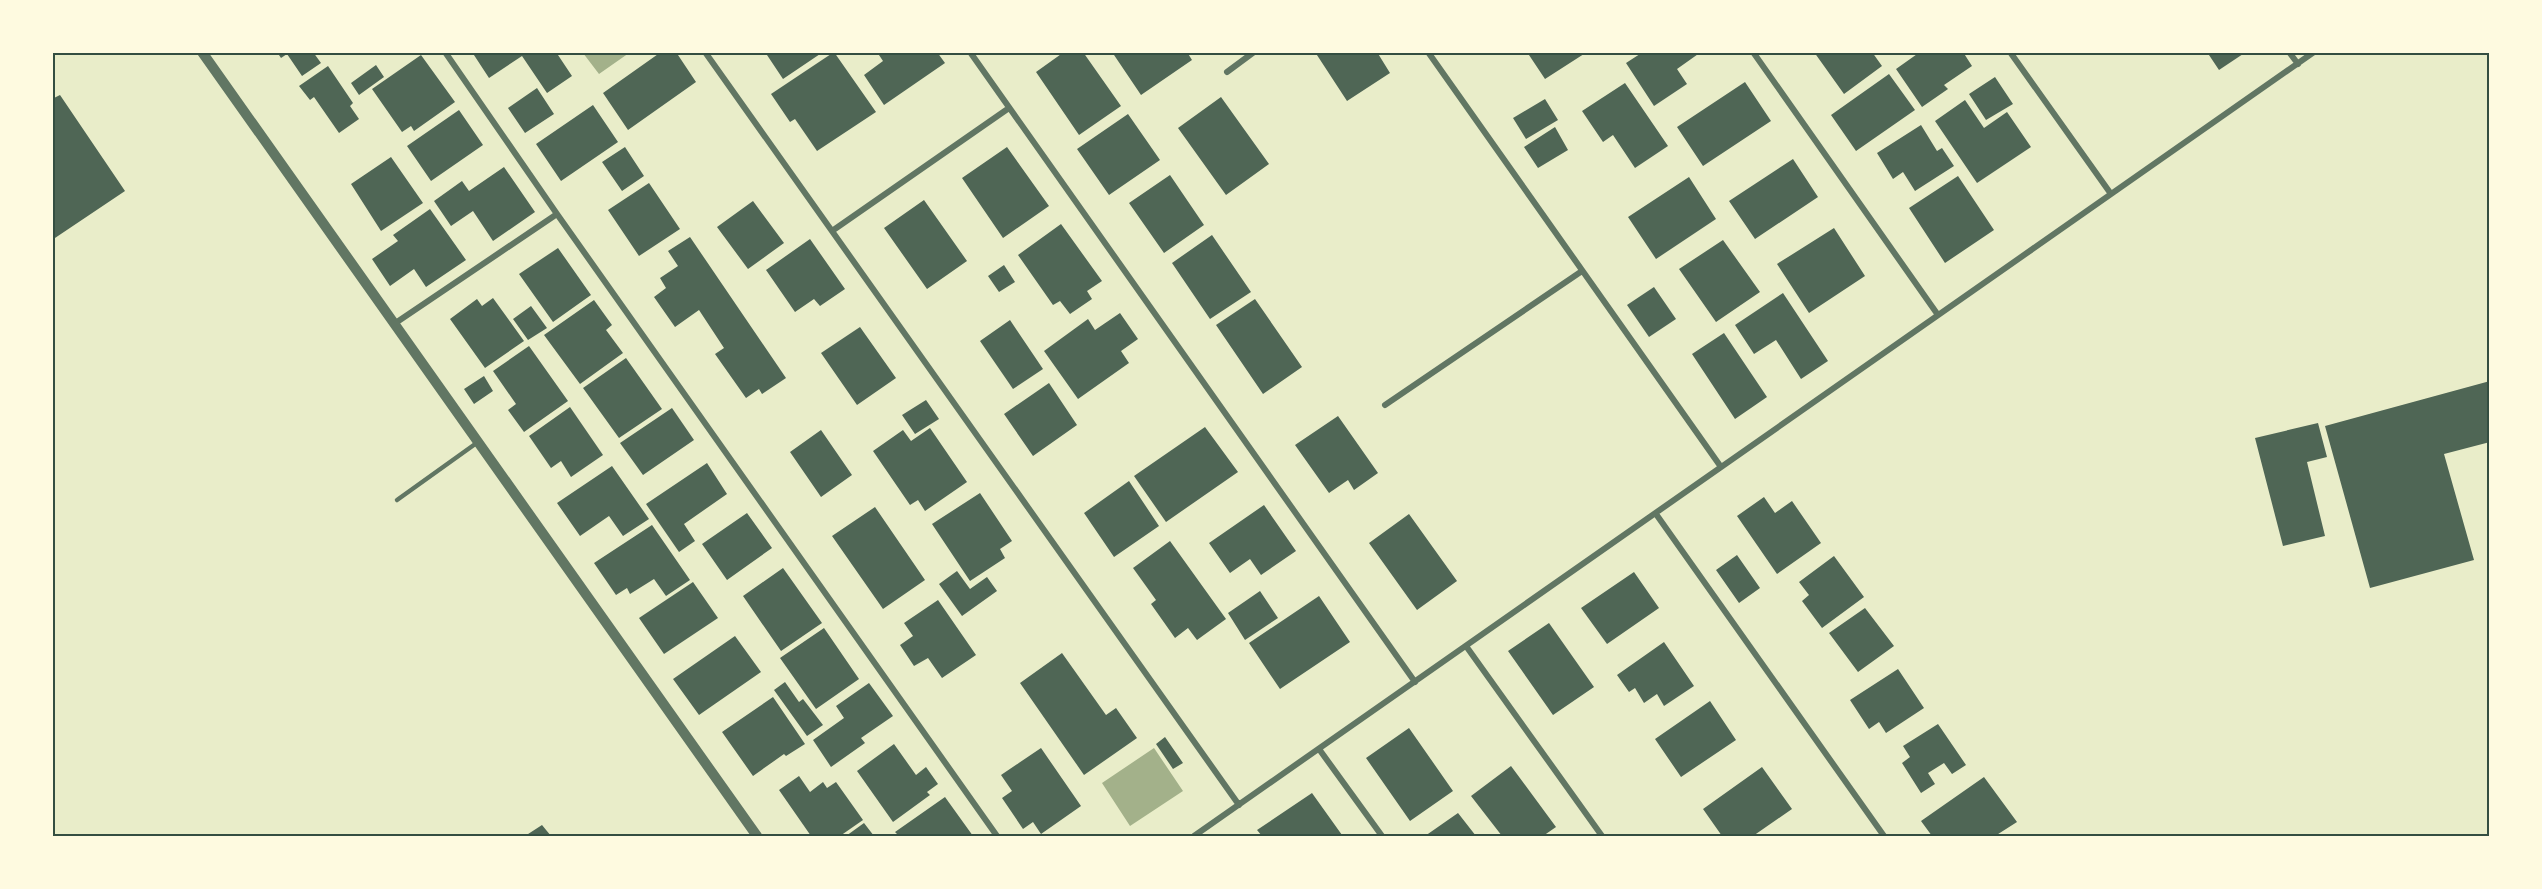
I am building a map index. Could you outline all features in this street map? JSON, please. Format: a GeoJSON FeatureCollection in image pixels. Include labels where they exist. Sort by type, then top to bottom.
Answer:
{"type":"FeatureCollection","features":[{"type":"Feature","properties":{"kind":"street"},"geometry":{"type":"LineString","coordinates":[[202,52],[757,837]]}},
{"type":"Feature","properties":{"kind":"street"},"geometry":{"type":"LineString","coordinates":[[445,52],[997,837]]}},
{"type":"Feature","properties":{"kind":"street"},"geometry":{"type":"LineString","coordinates":[[705,52],[1239,805]]}},
{"type":"Feature","properties":{"kind":"street"},"geometry":{"type":"LineString","coordinates":[[970,52],[1415,682]]}},
{"type":"Feature","properties":{"kind":"street"},"geometry":{"type":"LineString","coordinates":[[1227,72],[1254,52]]}},
{"type":"Feature","properties":{"kind":"street"},"geometry":{"type":"LineString","coordinates":[[1428,52],[1721,468]]}},
{"type":"Feature","properties":{"kind":"street"},"geometry":{"type":"LineString","coordinates":[[1753,52],[1938,315]]}},
{"type":"Feature","properties":{"kind":"street"},"geometry":{"type":"LineString","coordinates":[[2010,52],[2111,194]]}},
{"type":"Feature","properties":{"kind":"street"},"geometry":{"type":"LineString","coordinates":[[2289,52],[2298,64]]}},
{"type":"Feature","properties":{"kind":"street"},"geometry":{"type":"LineString","coordinates":[[1194,837],[2314,52]]}},
{"type":"Feature","properties":{"kind":"street"},"geometry":{"type":"LineString","coordinates":[[832,231],[1009,108]]}},
{"type":"Feature","properties":{"kind":"street"},"geometry":{"type":"LineString","coordinates":[[394,324],[557,214]]}},
{"type":"Feature","properties":{"kind":"street"},"geometry":{"type":"LineString","coordinates":[[1385,405],[1582,271]]}},
{"type":"Feature","properties":{"kind":"street"},"geometry":{"type":"LineString","coordinates":[[1656,514],[1884,837]]}},
{"type":"Feature","properties":{"kind":"street"},"geometry":{"type":"LineString","coordinates":[[1466,646],[1602,837]]}},
{"type":"Feature","properties":{"kind":"street"},"geometry":{"type":"LineString","coordinates":[[1319,749],[1382,837]]}},
{"type":"Feature","properties":{"kind":"lane"},"geometry":{"type":"LineString","coordinates":[[397,500],[478,442]]}},
{"type":"Feature","properties":{"kind":"shaded area"},"geometry":{"type":"Polygon","coordinates":[[[583,53],[629,53],[599,74],[583,53]]]}},
{"type":"Feature","properties":{"kind":"shaded area"},"geometry":{"type":"Polygon","coordinates":[[[1154,748],[1183,791],[1130,826],[1102,783],[1154,748]]]}},
{"type":"Feature","properties":{"kind":"building"},"geometry":{"type":"Polygon","coordinates":[[[277,52],[313,52],[321,63],[302,76],[287,54],[281,58],[277,52]]]}},
{"type":"Feature","properties":{"kind":"building"},"geometry":{"type":"Polygon","coordinates":[[[472,52],[556,52],[572,76],[547,93],[522,56],[489,78],[472,52]]]}},
{"type":"Feature","properties":{"kind":"building"},"geometry":{"type":"Polygon","coordinates":[[[661,52],[676,52],[696,82],[628,130],[603,93],[661,52]]]}},
{"type":"Feature","properties":{"kind":"building"},"geometry":{"type":"Polygon","coordinates":[[[765,52],[823,52],[783,79],[765,52]]]}},
{"type":"Feature","properties":{"kind":"building"},"geometry":{"type":"Polygon","coordinates":[[[834,52],[876,112],[817,151],[795,119],[790,122],[771,94],[834,52]]]}},
{"type":"Feature","properties":{"kind":"building"},"geometry":{"type":"Polygon","coordinates":[[[877,52],[937,52],[945,63],[884,105],[864,75],[883,61],[877,52]]]}},
{"type":"Feature","properties":{"kind":"building"},"geometry":{"type":"Polygon","coordinates":[[[1064,52],[1083,52],[1121,106],[1079,135],[1036,72],[1064,52]]]}},
{"type":"Feature","properties":{"kind":"building"},"geometry":{"type":"Polygon","coordinates":[[[1112,52],[1187,52],[1192,60],[1141,95],[1112,52]]]}},
{"type":"Feature","properties":{"kind":"building"},"geometry":{"type":"Polygon","coordinates":[[[1315,52],[1377,52],[1390,73],[1347,101],[1315,52]]]}},
{"type":"Feature","properties":{"kind":"building"},"geometry":{"type":"Polygon","coordinates":[[[1527,52],[1587,52],[1545,79],[1527,52]]]}},
{"type":"Feature","properties":{"kind":"building"},"geometry":{"type":"Polygon","coordinates":[[[1643,52],[1701,52],[1677,69],[1687,84],[1654,106],[1626,63],[1643,52]]]}},
{"type":"Feature","properties":{"kind":"building"},"geometry":{"type":"Polygon","coordinates":[[[1814,52],[1872,52],[1882,66],[1844,94],[1814,52]]]}},
{"type":"Feature","properties":{"kind":"building"},"geometry":{"type":"Polygon","coordinates":[[[1920,52],[1963,52],[1972,66],[1944,85],[1948,89],[1922,107],[1896,69],[1920,52]]]}},
{"type":"Feature","properties":{"kind":"building"},"geometry":{"type":"Polygon","coordinates":[[[2207,52],[2246,52],[2219,70],[2207,52]]]}},
{"type":"Feature","properties":{"kind":"building"},"geometry":{"type":"Polygon","coordinates":[[[421,55],[455,102],[414,131],[411,126],[402,132],[372,89],[421,55]]]}},
{"type":"Feature","properties":{"kind":"building"},"geometry":{"type":"Polygon","coordinates":[[[376,65],[384,77],[359,95],[351,83],[376,65]]]}},
{"type":"Feature","properties":{"kind":"building"},"geometry":{"type":"Polygon","coordinates":[[[328,66],[353,103],[350,106],[359,119],[339,133],[314,97],[310,100],[299,86],[328,66]]]}},
{"type":"Feature","properties":{"kind":"building"},"geometry":{"type":"Polygon","coordinates":[[[1889,74],[1915,110],[1856,151],[1831,115],[1889,74]]]}},
{"type":"Feature","properties":{"kind":"building"},"geometry":{"type":"Polygon","coordinates":[[[1995,77],[2013,104],[1986,120],[1969,94],[1995,77]]]}},
{"type":"Feature","properties":{"kind":"building"},"geometry":{"type":"Polygon","coordinates":[[[1745,82],[1771,121],[1703,166],[1677,127],[1745,82]]]}},
{"type":"Feature","properties":{"kind":"building"},"geometry":{"type":"Polygon","coordinates":[[[1625,83],[1668,146],[1635,168],[1613,135],[1603,142],[1582,111],[1625,83]]]}},
{"type":"Feature","properties":{"kind":"building"},"geometry":{"type":"Polygon","coordinates":[[[537,88],[554,114],[525,133],[508,108],[537,88]]]}},
{"type":"Feature","properties":{"kind":"building"},"geometry":{"type":"Polygon","coordinates":[[[60,95],[125,191],[52,240],[52,99],[60,95]]]}},
{"type":"Feature","properties":{"kind":"building"},"geometry":{"type":"Polygon","coordinates":[[[1221,97],[1269,164],[1226,195],[1178,128],[1221,97]]]}},
{"type":"Feature","properties":{"kind":"building"},"geometry":{"type":"Polygon","coordinates":[[[1545,99],[1558,120],[1526,139],[1513,118],[1545,99]]]}},
{"type":"Feature","properties":{"kind":"building"},"geometry":{"type":"Polygon","coordinates":[[[1965,100],[1984,128],[2007,112],[2031,147],[1977,183],[1935,121],[1965,100]]]}},
{"type":"Feature","properties":{"kind":"building"},"geometry":{"type":"Polygon","coordinates":[[[593,105],[618,142],[561,181],[536,144],[593,105]]]}},
{"type":"Feature","properties":{"kind":"building"},"geometry":{"type":"Polygon","coordinates":[[[459,110],[483,145],[431,181],[407,146],[459,110]]]}},
{"type":"Feature","properties":{"kind":"building"},"geometry":{"type":"Polygon","coordinates":[[[1128,114],[1160,160],[1109,195],[1077,149],[1128,114]]]}},
{"type":"Feature","properties":{"kind":"building"},"geometry":{"type":"Polygon","coordinates":[[[1921,125],[1937,151],[1942,148],[1954,166],[1915,191],[1903,172],[1893,179],[1877,153],[1921,125]]]}},
{"type":"Feature","properties":{"kind":"building"},"geometry":{"type":"Polygon","coordinates":[[[1555,127],[1568,150],[1538,168],[1524,147],[1555,127]]]}},
{"type":"Feature","properties":{"kind":"building"},"geometry":{"type":"Polygon","coordinates":[[[625,147],[644,176],[622,191],[602,162],[625,147]]]}},
{"type":"Feature","properties":{"kind":"building"},"geometry":{"type":"Polygon","coordinates":[[[1007,147],[1049,206],[1003,238],[962,178],[1007,147]]]}},
{"type":"Feature","properties":{"kind":"building"},"geometry":{"type":"Polygon","coordinates":[[[391,157],[423,203],[381,231],[351,184],[391,157]]]}},
{"type":"Feature","properties":{"kind":"building"},"geometry":{"type":"Polygon","coordinates":[[[1793,159],[1818,197],[1755,239],[1729,201],[1793,159]]]}},
{"type":"Feature","properties":{"kind":"building"},"geometry":{"type":"Polygon","coordinates":[[[504,167],[535,212],[493,241],[473,211],[451,226],[434,201],[462,181],[469,191],[504,167]]]}},
{"type":"Feature","properties":{"kind":"building"},"geometry":{"type":"Polygon","coordinates":[[[1170,175],[1204,225],[1164,253],[1129,203],[1170,175]]]}},
{"type":"Feature","properties":{"kind":"building"},"geometry":{"type":"Polygon","coordinates":[[[1958,176],[1994,230],[1945,263],[1909,208],[1958,176]]]}},
{"type":"Feature","properties":{"kind":"building"},"geometry":{"type":"Polygon","coordinates":[[[1689,177],[1716,219],[1656,259],[1628,217],[1689,177]]]}},
{"type":"Feature","properties":{"kind":"building"},"geometry":{"type":"Polygon","coordinates":[[[649,183],[680,229],[639,256],[608,210],[649,183]]]}},
{"type":"Feature","properties":{"kind":"building"},"geometry":{"type":"Polygon","coordinates":[[[924,200],[967,261],[927,289],[884,228],[924,200]]]}},
{"type":"Feature","properties":{"kind":"building"},"geometry":{"type":"Polygon","coordinates":[[[753,201],[784,243],[748,269],[717,227],[753,201]]]}},
{"type":"Feature","properties":{"kind":"building"},"geometry":{"type":"Polygon","coordinates":[[[430,209],[466,260],[426,287],[414,269],[390,286],[372,259],[398,241],[393,235],[430,209]]]}},
{"type":"Feature","properties":{"kind":"building"},"geometry":{"type":"Polygon","coordinates":[[[1061,224],[1102,281],[1087,291],[1092,299],[1070,314],[1060,301],[1053,305],[1018,255],[1061,224]]]}},
{"type":"Feature","properties":{"kind":"building"},"geometry":{"type":"Polygon","coordinates":[[[1834,228],[1865,276],[1809,313],[1777,264],[1834,228]]]}},
{"type":"Feature","properties":{"kind":"building"},"geometry":{"type":"Polygon","coordinates":[[[1212,235],[1251,292],[1210,319],[1172,263],[1212,235]]]}},
{"type":"Feature","properties":{"kind":"building"},"geometry":{"type":"Polygon","coordinates":[[[690,237],[786,378],[762,394],[759,389],[746,398],[715,354],[724,348],[699,310],[675,327],[654,297],[666,288],[660,278],[678,266],[668,251],[690,237]]]}},
{"type":"Feature","properties":{"kind":"building"},"geometry":{"type":"Polygon","coordinates":[[[810,239],[845,289],[820,306],[814,299],[795,312],[766,270],[810,239]]]}},
{"type":"Feature","properties":{"kind":"building"},"geometry":{"type":"Polygon","coordinates":[[[1723,240],[1760,292],[1716,322],[1679,269],[1723,240]]]}},
{"type":"Feature","properties":{"kind":"building"},"geometry":{"type":"Polygon","coordinates":[[[558,248],[591,295],[553,322],[519,274],[558,248]]]}},
{"type":"Feature","properties":{"kind":"building"},"geometry":{"type":"Polygon","coordinates":[[[1004,265],[1015,282],[999,292],[988,276],[1004,265]]]}},
{"type":"Feature","properties":{"kind":"building"},"geometry":{"type":"Polygon","coordinates":[[[1654,287],[1676,319],[1649,337],[1627,305],[1654,287]]]}},
{"type":"Feature","properties":{"kind":"building"},"geometry":{"type":"Polygon","coordinates":[[[1783,293],[1828,361],[1801,379],[1776,340],[1754,354],[1735,325],[1783,293]]]}},
{"type":"Feature","properties":{"kind":"building"},"geometry":{"type":"Polygon","coordinates":[[[493,298],[524,341],[485,368],[450,319],[477,299],[482,306],[493,298]]]}},
{"type":"Feature","properties":{"kind":"building"},"geometry":{"type":"Polygon","coordinates":[[[1255,299],[1302,367],[1263,394],[1216,325],[1255,299]]]}},
{"type":"Feature","properties":{"kind":"building"},"geometry":{"type":"Polygon","coordinates":[[[594,300],[612,325],[606,330],[623,353],[580,384],[544,335],[594,300]]]}},
{"type":"Feature","properties":{"kind":"building"},"geometry":{"type":"Polygon","coordinates":[[[531,306],[547,328],[528,340],[513,319],[531,306]]]}},
{"type":"Feature","properties":{"kind":"building"},"geometry":{"type":"Polygon","coordinates":[[[1120,313],[1138,339],[1121,351],[1129,363],[1078,399],[1044,351],[1088,319],[1095,330],[1120,313]]]}},
{"type":"Feature","properties":{"kind":"building"},"geometry":{"type":"Polygon","coordinates":[[[1010,320],[1043,369],[1013,389],[980,341],[1010,320]]]}},
{"type":"Feature","properties":{"kind":"building"},"geometry":{"type":"Polygon","coordinates":[[[860,327],[896,378],[857,405],[821,353],[860,327]]]}},
{"type":"Feature","properties":{"kind":"building"},"geometry":{"type":"Polygon","coordinates":[[[1724,333],[1767,397],[1735,419],[1692,354],[1724,333]]]}},
{"type":"Feature","properties":{"kind":"building"},"geometry":{"type":"Polygon","coordinates":[[[529,346],[568,401],[524,432],[508,410],[516,404],[493,371],[529,346]]]}},
{"type":"Feature","properties":{"kind":"building"},"geometry":{"type":"Polygon","coordinates":[[[626,358],[662,409],[619,438],[583,388],[626,358]]]}},
{"type":"Feature","properties":{"kind":"building"},"geometry":{"type":"Polygon","coordinates":[[[484,376],[493,391],[474,404],[464,389],[484,376]]]}},
{"type":"Feature","properties":{"kind":"building"},"geometry":{"type":"Polygon","coordinates":[[[2490,381],[2490,442],[2444,454],[2474,560],[2370,588],[2325,426],[2490,381]]]}},
{"type":"Feature","properties":{"kind":"building"},"geometry":{"type":"Polygon","coordinates":[[[1049,383],[1077,425],[1033,456],[1004,414],[1049,383]]]}},
{"type":"Feature","properties":{"kind":"building"},"geometry":{"type":"Polygon","coordinates":[[[926,400],[939,419],[915,434],[902,415],[926,400]]]}},
{"type":"Feature","properties":{"kind":"building"},"geometry":{"type":"Polygon","coordinates":[[[570,407],[603,455],[571,477],[561,461],[551,468],[529,436],[570,407]]]}},
{"type":"Feature","properties":{"kind":"building"},"geometry":{"type":"Polygon","coordinates":[[[672,408],[694,440],[643,475],[620,443],[672,408]]]}},
{"type":"Feature","properties":{"kind":"building"},"geometry":{"type":"Polygon","coordinates":[[[1338,416],[1378,473],[1354,490],[1348,480],[1329,493],[1295,445],[1338,416]]]}},
{"type":"Feature","properties":{"kind":"building"},"geometry":{"type":"Polygon","coordinates":[[[2318,423],[2327,457],[2307,462],[2325,536],[2283,546],[2255,438],[2318,423]]]}},
{"type":"Feature","properties":{"kind":"building"},"geometry":{"type":"Polygon","coordinates":[[[1205,427],[1238,472],[1166,522],[1134,476],[1205,427]]]}},
{"type":"Feature","properties":{"kind":"building"},"geometry":{"type":"Polygon","coordinates":[[[930,428],[967,482],[925,511],[918,500],[910,505],[873,451],[903,430],[911,441],[930,428]]]}},
{"type":"Feature","properties":{"kind":"building"},"geometry":{"type":"Polygon","coordinates":[[[821,430],[852,475],[821,497],[790,452],[821,430]]]}},
{"type":"Feature","properties":{"kind":"building"},"geometry":{"type":"Polygon","coordinates":[[[707,463],[727,494],[684,524],[695,541],[679,552],[646,504],[707,463]]]}},
{"type":"Feature","properties":{"kind":"building"},"geometry":{"type":"Polygon","coordinates":[[[612,466],[649,519],[623,536],[609,516],[580,536],[557,503],[612,466]]]}},
{"type":"Feature","properties":{"kind":"building"},"geometry":{"type":"Polygon","coordinates":[[[1129,481],[1159,526],[1114,557],[1084,513],[1129,481]]]}},
{"type":"Feature","properties":{"kind":"building"},"geometry":{"type":"Polygon","coordinates":[[[980,493],[1012,541],[1000,549],[1005,558],[970,581],[932,524],[980,493]]]}},
{"type":"Feature","properties":{"kind":"building"},"geometry":{"type":"Polygon","coordinates":[[[1764,497],[1775,513],[1792,501],[1821,543],[1777,574],[1737,516],[1764,497]]]}},
{"type":"Feature","properties":{"kind":"building"},"geometry":{"type":"Polygon","coordinates":[[[1264,505],[1296,551],[1261,575],[1250,559],[1230,573],[1209,543],[1264,505]]]}},
{"type":"Feature","properties":{"kind":"building"},"geometry":{"type":"Polygon","coordinates":[[[875,507],[925,580],[883,609],[832,536],[875,507]]]}},
{"type":"Feature","properties":{"kind":"building"},"geometry":{"type":"Polygon","coordinates":[[[747,513],[772,548],[727,580],[702,544],[747,513]]]}},
{"type":"Feature","properties":{"kind":"building"},"geometry":{"type":"Polygon","coordinates":[[[1409,514],[1457,581],[1417,610],[1369,543],[1409,514]]]}},
{"type":"Feature","properties":{"kind":"building"},"geometry":{"type":"Polygon","coordinates":[[[652,525],[690,580],[666,596],[654,579],[630,594],[627,588],[616,595],[594,563],[652,525]]]}},
{"type":"Feature","properties":{"kind":"building"},"geometry":{"type":"Polygon","coordinates":[[[1170,541],[1226,619],[1197,640],[1188,628],[1175,638],[1151,604],[1156,600],[1133,568],[1170,541]]]}},
{"type":"Feature","properties":{"kind":"building"},"geometry":{"type":"Polygon","coordinates":[[[1737,555],[1760,588],[1739,603],[1716,570],[1737,555]]]}},
{"type":"Feature","properties":{"kind":"building"},"geometry":{"type":"Polygon","coordinates":[[[1834,556],[1864,597],[1822,628],[1802,601],[1809,595],[1799,582],[1834,556]]]}},
{"type":"Feature","properties":{"kind":"building"},"geometry":{"type":"Polygon","coordinates":[[[783,568],[822,623],[781,651],[743,596],[783,568]]]}},
{"type":"Feature","properties":{"kind":"building"},"geometry":{"type":"Polygon","coordinates":[[[957,571],[970,589],[987,577],[997,591],[962,616],[939,584],[957,571]]]}},
{"type":"Feature","properties":{"kind":"building"},"geometry":{"type":"Polygon","coordinates":[[[1634,572],[1659,608],[1607,644],[1581,608],[1634,572]]]}},
{"type":"Feature","properties":{"kind":"building"},"geometry":{"type":"Polygon","coordinates":[[[693,582],[718,618],[664,654],[639,618],[693,582]]]}},
{"type":"Feature","properties":{"kind":"building"},"geometry":{"type":"Polygon","coordinates":[[[1260,591],[1278,618],[1245,640],[1228,613],[1260,591]]]}},
{"type":"Feature","properties":{"kind":"building"},"geometry":{"type":"Polygon","coordinates":[[[1319,596],[1350,642],[1280,689],[1249,643],[1319,596]]]}},
{"type":"Feature","properties":{"kind":"building"},"geometry":{"type":"Polygon","coordinates":[[[938,600],[976,655],[942,678],[928,658],[914,666],[900,645],[913,636],[904,623],[938,600]]]}},
{"type":"Feature","properties":{"kind":"building"},"geometry":{"type":"Polygon","coordinates":[[[1865,608],[1894,646],[1858,672],[1829,633],[1865,608]]]}},
{"type":"Feature","properties":{"kind":"building"},"geometry":{"type":"Polygon","coordinates":[[[1549,623],[1594,687],[1553,715],[1508,651],[1549,623]]]}},
{"type":"Feature","properties":{"kind":"building"},"geometry":{"type":"Polygon","coordinates":[[[824,628],[859,679],[816,709],[780,658],[824,628]]]}},
{"type":"Feature","properties":{"kind":"building"},"geometry":{"type":"Polygon","coordinates":[[[735,636],[761,672],[699,715],[673,679],[735,636]]]}},
{"type":"Feature","properties":{"kind":"building"},"geometry":{"type":"Polygon","coordinates":[[[1664,642],[1694,686],[1664,706],[1657,694],[1644,703],[1635,688],[1629,692],[1617,675],[1664,642]]]}},
{"type":"Feature","properties":{"kind":"building"},"geometry":{"type":"Polygon","coordinates":[[[1062,653],[1106,715],[1116,708],[1137,738],[1084,775],[1020,683],[1062,653]]]}},
{"type":"Feature","properties":{"kind":"building"},"geometry":{"type":"Polygon","coordinates":[[[1898,669],[1924,708],[1886,733],[1879,722],[1869,729],[1850,700],[1898,669]]]}},
{"type":"Feature","properties":{"kind":"building"},"geometry":{"type":"Polygon","coordinates":[[[785,682],[799,702],[803,699],[823,725],[807,736],[774,690],[785,682]]]}},
{"type":"Feature","properties":{"kind":"building"},"geometry":{"type":"Polygon","coordinates":[[[869,683],[893,716],[861,738],[865,743],[831,767],[813,740],[844,718],[836,706],[869,683]]]}},
{"type":"Feature","properties":{"kind":"building"},"geometry":{"type":"Polygon","coordinates":[[[773,697],[805,744],[786,756],[784,754],[753,776],[722,732],[773,697]]]}},
{"type":"Feature","properties":{"kind":"building"},"geometry":{"type":"Polygon","coordinates":[[[1710,701],[1736,740],[1681,777],[1655,739],[1710,701]]]}},
{"type":"Feature","properties":{"kind":"building"},"geometry":{"type":"Polygon","coordinates":[[[1938,724],[1966,765],[1952,774],[1944,763],[1928,773],[1935,784],[1921,793],[1902,763],[1910,757],[1903,746],[1938,724]]]}},
{"type":"Feature","properties":{"kind":"building"},"geometry":{"type":"Polygon","coordinates":[[[1409,728],[1453,791],[1410,821],[1366,758],[1409,728]]]}},
{"type":"Feature","properties":{"kind":"building"},"geometry":{"type":"Polygon","coordinates":[[[1165,737],[1183,763],[1173,769],[1156,744],[1165,737]]]}},
{"type":"Feature","properties":{"kind":"building"},"geometry":{"type":"Polygon","coordinates":[[[894,744],[916,775],[926,767],[938,784],[927,792],[930,795],[893,822],[857,771],[894,744]]]}},
{"type":"Feature","properties":{"kind":"building"},"geometry":{"type":"Polygon","coordinates":[[[1041,748],[1081,806],[1041,834],[1033,822],[1023,829],[1002,798],[1012,791],[1001,775],[1041,748]]]}},
{"type":"Feature","properties":{"kind":"building"},"geometry":{"type":"Polygon","coordinates":[[[1511,766],[1556,827],[1543,836],[1502,836],[1471,796],[1511,766]]]}},
{"type":"Feature","properties":{"kind":"building"},"geometry":{"type":"Polygon","coordinates":[[[1762,767],[1792,809],[1753,836],[1722,836],[1703,809],[1762,767]]]}},
{"type":"Feature","properties":{"kind":"building"},"geometry":{"type":"Polygon","coordinates":[[[799,776],[810,792],[823,782],[827,788],[836,782],[863,820],[840,836],[811,836],[779,790],[799,776]]]}},
{"type":"Feature","properties":{"kind":"building"},"geometry":{"type":"Polygon","coordinates":[[[1984,777],[2017,822],[1995,836],[1932,836],[1921,821],[1984,777]]]}},
{"type":"Feature","properties":{"kind":"building"},"geometry":{"type":"Polygon","coordinates":[[[1312,793],[1342,835],[1262,836],[1257,830],[1312,793]]]}},
{"type":"Feature","properties":{"kind":"building"},"geometry":{"type":"Polygon","coordinates":[[[945,797],[973,836],[899,836],[895,832],[945,797]]]}},
{"type":"Feature","properties":{"kind":"building"},"geometry":{"type":"Polygon","coordinates":[[[1458,813],[1476,836],[1425,836],[1458,813]]]}},
{"type":"Feature","properties":{"kind":"building"},"geometry":{"type":"Polygon","coordinates":[[[864,823],[874,836],[846,836],[864,823]]]}},
{"type":"Feature","properties":{"kind":"building"},"geometry":{"type":"Polygon","coordinates":[[[542,825],[551,836],[525,836],[542,825]]]}}]}
